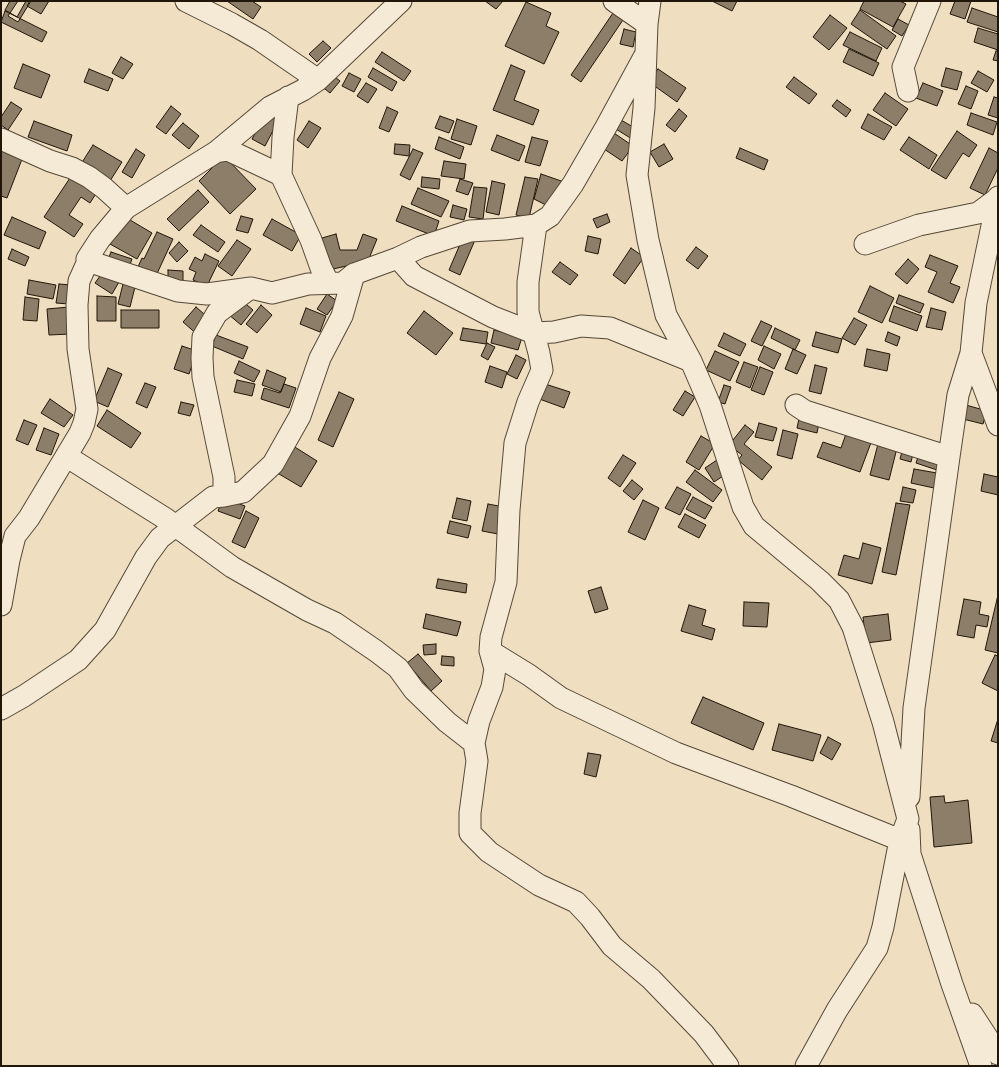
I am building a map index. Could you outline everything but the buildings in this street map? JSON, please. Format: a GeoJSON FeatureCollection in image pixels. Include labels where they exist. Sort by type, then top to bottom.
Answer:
{"type":"FeatureCollection","features":[{"type":"Feature","properties":{"kind":"street"},"geometry":{"type":"LineString","coordinates":[[186,1],[196,7],[208,5],[318,80]]}},
{"type":"Feature","properties":{"kind":"street"},"geometry":{"type":"LineString","coordinates":[[1,605],[8,560],[16,536],[29,518],[80,433],[84,423],[87,409],[78,349],[77,305],[79,281],[88,259],[100,239],[126,208],[216,152],[270,107],[303,90],[318,80],[401,1]]}},
{"type":"Feature","properties":{"kind":"street"},"geometry":{"type":"LineString","coordinates":[[614,1],[647,24]]}},
{"type":"Feature","properties":{"kind":"street"},"geometry":{"type":"LineString","coordinates":[[650,1],[647,24],[644,108],[637,175],[648,240],[666,315],[691,361],[710,405],[742,508],[754,526],[820,581],[839,600],[853,627],[883,722],[908,819],[900,840],[883,927],[877,948],[836,1010],[806,1066]]}},
{"type":"Feature","properties":{"kind":"street"},"geometry":{"type":"LineString","coordinates":[[908,91],[904,67],[930,1]]}},
{"type":"Feature","properties":{"kind":"street"},"geometry":{"type":"LineString","coordinates":[[88,261],[178,291],[208,294],[251,288],[272,293],[308,284],[328,282],[344,283],[354,274],[398,258],[428,244],[470,231],[536,225],[550,216],[573,184],[603,134],[646,53]]}},
{"type":"Feature","properties":{"kind":"street"},"geometry":{"type":"LineString","coordinates":[[288,97],[283,137],[281,175],[311,240],[321,268],[328,282]]}},
{"type":"Feature","properties":{"kind":"street"},"geometry":{"type":"LineString","coordinates":[[1,139],[50,161],[72,168],[89,177],[104,188],[126,208]]}},
{"type":"Feature","properties":{"kind":"street"},"geometry":{"type":"LineString","coordinates":[[216,152],[228,150],[281,175]]}},
{"type":"Feature","properties":{"kind":"street"},"geometry":{"type":"LineString","coordinates":[[865,244],[919,225],[978,213],[998,198]]}},
{"type":"Feature","properties":{"kind":"street"},"geometry":{"type":"LineString","coordinates":[[981,1066],[952,984],[910,854],[908,819],[914,708],[949,457],[958,395],[971,353],[976,303],[998,198]]}},
{"type":"Feature","properties":{"kind":"street"},"geometry":{"type":"LineString","coordinates":[[536,225],[528,282],[528,312],[542,370],[528,402],[515,443],[509,510],[506,582],[491,637],[490,651],[495,670],[492,687],[480,721],[474,744],[477,761],[470,813],[470,833],[489,852],[539,885],[576,902],[590,917],[612,946],[651,979],[699,1028],[728,1066]]}},
{"type":"Feature","properties":{"kind":"street"},"geometry":{"type":"LineString","coordinates":[[398,258],[414,276],[493,317],[534,333],[554,332],[581,326],[610,328],[691,361]]}},
{"type":"Feature","properties":{"kind":"street"},"geometry":{"type":"LineString","coordinates":[[1,709],[24,696],[78,660],[105,630],[146,557],[160,538],[213,497],[243,492],[273,464],[300,416],[320,358],[342,316],[354,274]]}},
{"type":"Feature","properties":{"kind":"street"},"geometry":{"type":"LineString","coordinates":[[224,496],[224,477],[203,377],[203,337],[217,313],[251,288]]}},
{"type":"Feature","properties":{"kind":"street"},"geometry":{"type":"LineString","coordinates":[[971,353],[998,425]]}},
{"type":"Feature","properties":{"kind":"street"},"geometry":{"type":"LineString","coordinates":[[796,405],[805,411],[949,457]]}},
{"type":"Feature","properties":{"kind":"street"},"geometry":{"type":"LineString","coordinates":[[66,456],[176,525],[232,567],[307,610],[335,623],[376,651],[398,668],[414,690],[447,722],[474,744]]}},
{"type":"Feature","properties":{"kind":"street"},"geometry":{"type":"LineString","coordinates":[[490,651],[529,675],[562,698],[676,753],[791,796],[900,840]]}},
{"type":"Feature","properties":{"kind":"street"},"geometry":{"type":"LineString","coordinates":[[952,984],[998,1054]]}}]}
